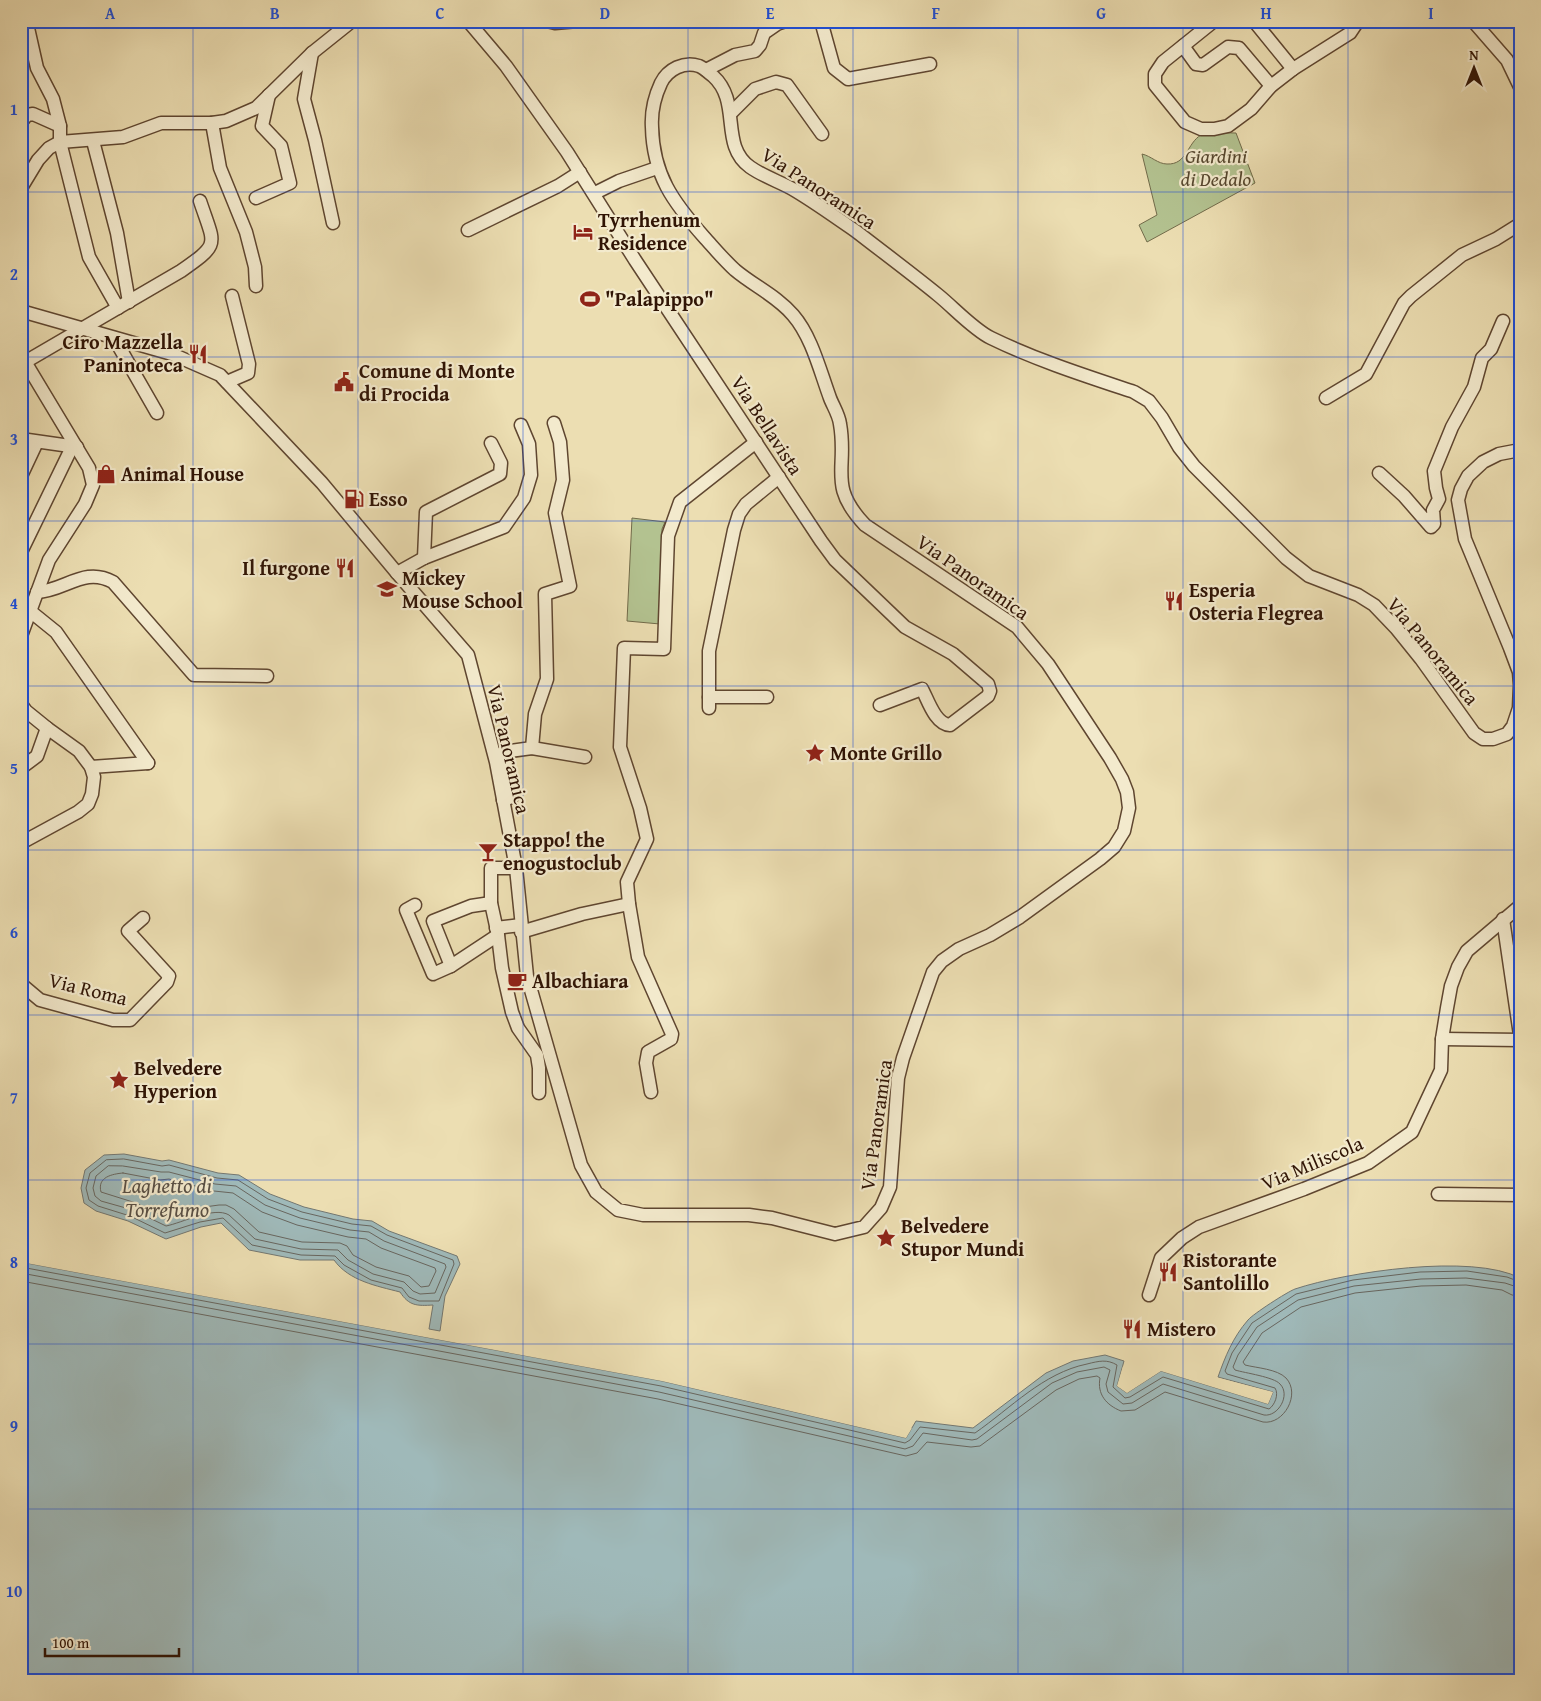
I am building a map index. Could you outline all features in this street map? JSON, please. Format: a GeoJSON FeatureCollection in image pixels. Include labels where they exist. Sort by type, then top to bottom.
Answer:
{"type":"FeatureCollection","features":[{"type":"Feature","properties":{"kind":"street"},"geometry":{"type":"LineString","coordinates":[[24,21],[28,28],[36,68],[53,99],[60,126],[60,142],[89,257],[123,305]]}},
{"type":"Feature","properties":{"kind":"street"},"geometry":{"type":"LineString","coordinates":[[21,188],[38,160],[49,148],[60,142],[123,137],[161,123],[212,123],[226,121],[256,108],[312,53],[352,21]]}},
{"type":"Feature","properties":{"kind":"street","name":"Via Bellavista"},"geometry":{"type":"LineString","coordinates":[[468,21],[506,66],[595,193],[635,260],[835,560],[905,627],[953,654],[988,684],[990,691],[988,696],[950,725],[946,725],[937,717],[922,688],[880,705]]}},
{"type":"Feature","properties":{"kind":"street"},"geometry":{"type":"LineString","coordinates":[[548,21],[555,23],[578,21]]}},
{"type":"Feature","properties":{"kind":"street"},"geometry":{"type":"LineString","coordinates":[[706,70],[736,55],[755,52],[760,45],[764,33],[777,24],[786,21]]}},
{"type":"Feature","properties":{"kind":"street"},"geometry":{"type":"LineString","coordinates":[[822,21],[834,68],[848,79],[930,64]]}},
{"type":"Feature","properties":{"kind":"street"},"geometry":{"type":"LineString","coordinates":[[1214,21],[1162,62],[1155,74],[1156,85],[1185,122],[1201,129],[1228,126],[1251,109],[1271,86],[1293,69],[1350,33],[1358,21]]}},
{"type":"Feature","properties":{"kind":"street"},"geometry":{"type":"LineString","coordinates":[[1254,21],[1293,69]]}},
{"type":"Feature","properties":{"kind":"street"},"geometry":{"type":"LineString","coordinates":[[1474,21],[1507,60],[1520,87]]}},
{"type":"Feature","properties":{"kind":"street"},"geometry":{"type":"LineString","coordinates":[[1182,46],[1196,64],[1203,65],[1228,47],[1239,48],[1271,86]]}},
{"type":"Feature","properties":{"kind":"street"},"geometry":{"type":"LineString","coordinates":[[312,53],[304,99],[333,223]]}},
{"type":"Feature","properties":{"kind":"street","name":"Via Panoramica"},"geometry":{"type":"LineString","coordinates":[[21,311],[172,354],[220,375],[322,483],[468,655],[496,762],[516,868],[527,976],[581,1165],[596,1192],[618,1210],[643,1215],[749,1215],[772,1218],[835,1234],[864,1227],[881,1208],[890,1187],[898,1078],[902,1058],[933,972],[942,962],[959,949],[990,935],[1020,917],[1100,859],[1114,847],[1124,830],[1129,808],[1127,792],[1110,758],[1048,664],[1017,627],[865,525],[854,513],[843,492],[840,479],[842,442],[840,421],[805,333],[795,317],[779,300],[737,272],[726,262],[677,204],[657,168],[652,143],[652,114],[655,96],[663,78],[672,70],[685,65],[699,66],[720,82],[731,113],[734,147],[739,156],[750,167],[796,190],[854,230],[938,295],[987,336],[1030,354],[1134,392],[1149,401],[1187,458],[1286,558],[1309,576],[1358,595],[1374,605],[1396,628],[1474,733],[1484,739],[1493,739],[1507,734],[1513,726],[1518,708],[1518,672],[1465,539],[1458,500]]}},
{"type":"Feature","properties":{"kind":"street"},"geometry":{"type":"LineString","coordinates":[[731,113],[755,90],[776,82],[788,85],[822,134]]}},
{"type":"Feature","properties":{"kind":"street"},"geometry":{"type":"LineString","coordinates":[[256,198],[290,183],[281,146],[262,126],[269,95]]}},
{"type":"Feature","properties":{"kind":"street"},"geometry":{"type":"LineString","coordinates":[[21,122],[27,115],[33,114],[60,126]]}},
{"type":"Feature","properties":{"kind":"street"},"geometry":{"type":"LineString","coordinates":[[212,123],[220,168],[246,232],[255,267],[256,286]]}},
{"type":"Feature","properties":{"kind":"street"},"geometry":{"type":"LineString","coordinates":[[93,140],[116,234],[123,305]]}},
{"type":"Feature","properties":{"kind":"street"},"geometry":{"type":"LineString","coordinates":[[595,193],[619,181],[657,168]]}},
{"type":"Feature","properties":{"kind":"street"},"geometry":{"type":"LineString","coordinates":[[468,230],[558,186],[580,172]]}},
{"type":"Feature","properties":{"kind":"street"},"geometry":{"type":"LineString","coordinates":[[22,630],[49,560],[85,504],[93,485],[89,468],[74,447],[23,359],[83,329],[181,272],[202,256],[211,247],[212,237],[200,201]]}},
{"type":"Feature","properties":{"kind":"street"},"geometry":{"type":"LineString","coordinates":[[1326,398],[1366,374],[1404,303],[1411,296],[1462,255],[1496,239],[1520,224]]}},
{"type":"Feature","properties":{"kind":"street"},"geometry":{"type":"LineString","coordinates":[[227,382],[248,373],[249,364],[232,296]]}},
{"type":"Feature","properties":{"kind":"street"},"geometry":{"type":"LineString","coordinates":[[1379,473],[1404,496],[1431,527],[1434,524],[1433,510],[1439,498],[1434,471],[1452,427],[1474,387],[1482,358],[1491,349],[1503,321]]}},
{"type":"Feature","properties":{"kind":"street"},"geometry":{"type":"LineString","coordinates":[[114,338],[158,413]]}},
{"type":"Feature","properties":{"kind":"street"},"geometry":{"type":"LineString","coordinates":[[532,748],[535,714],[547,680],[545,594],[570,586],[554,513],[563,480],[560,442],[554,423]]}},
{"type":"Feature","properties":{"kind":"street"},"geometry":{"type":"LineString","coordinates":[[397,573],[424,558],[504,527],[524,498],[531,475],[529,444],[521,425]]}},
{"type":"Feature","properties":{"kind":"street"},"geometry":{"type":"LineString","coordinates":[[21,439],[74,447]]}},
{"type":"Feature","properties":{"kind":"street"},"geometry":{"type":"LineString","coordinates":[[21,476],[37,442]]}},
{"type":"Feature","properties":{"kind":"street"},"geometry":{"type":"LineString","coordinates":[[650,1092],[646,1062],[648,1052],[671,1039],[672,1034],[638,957],[629,904],[627,882],[647,839],[640,808],[620,747],[624,648],[664,649],[668,536],[680,502],[756,442]]}},
{"type":"Feature","properties":{"kind":"street"},"geometry":{"type":"LineString","coordinates":[[424,558],[426,512],[500,474],[501,463],[491,443]]}},
{"type":"Feature","properties":{"kind":"street"},"geometry":{"type":"LineString","coordinates":[[21,552],[74,447]]}},
{"type":"Feature","properties":{"kind":"street"},"geometry":{"type":"LineString","coordinates":[[1439,498],[1458,500],[1468,476],[1483,462],[1499,454],[1520,450]]}},
{"type":"Feature","properties":{"kind":"street"},"geometry":{"type":"LineString","coordinates":[[767,697],[709,702],[709,651],[739,514],[746,504],[780,478]]}},
{"type":"Feature","properties":{"kind":"street"},"geometry":{"type":"LineString","coordinates":[[37,592],[46,592],[83,578],[94,576],[105,578],[113,582],[194,675],[267,676]]}},
{"type":"Feature","properties":{"kind":"street"},"geometry":{"type":"LineString","coordinates":[[30,611],[56,632],[148,763],[92,767]]}},
{"type":"Feature","properties":{"kind":"street"},"geometry":{"type":"LineString","coordinates":[[21,704],[26,711],[47,728],[79,750],[92,767],[94,777],[92,794],[88,804],[78,812],[21,843]]}},
{"type":"Feature","properties":{"kind":"street"},"geometry":{"type":"LineString","coordinates":[[21,768],[37,756],[47,728]]}},
{"type":"Feature","properties":{"kind":"street"},"geometry":{"type":"LineString","coordinates":[[503,800],[512,798],[503,752],[532,748],[585,757]]}},
{"type":"Feature","properties":{"kind":"street"},"geometry":{"type":"LineString","coordinates":[[516,868],[492,868],[491,903],[512,1012],[518,1028],[537,1055],[539,1093]]}},
{"type":"Feature","properties":{"kind":"street"},"geometry":{"type":"LineString","coordinates":[[451,966],[433,921],[471,906],[491,903]]}},
{"type":"Feature","properties":{"kind":"street"},"geometry":{"type":"LineString","coordinates":[[416,905],[406,910],[433,974],[451,966],[497,932],[629,904]]}},
{"type":"Feature","properties":{"kind":"street","name":"Via Miliscola"},"geometry":{"type":"LineString","coordinates":[[1149,1294],[1161,1258],[1182,1238],[1199,1228],[1368,1163],[1412,1132],[1441,1070],[1442,1039],[1451,986],[1458,967],[1467,951],[1520,906]]}},
{"type":"Feature","properties":{"kind":"street","name":"Via Roma"},"geometry":{"type":"LineString","coordinates":[[21,984],[40,1000],[113,1020],[130,1020],[167,982],[169,976],[128,931],[143,918]]}},
{"type":"Feature","properties":{"kind":"street"},"geometry":{"type":"LineString","coordinates":[[1503,919],[1520,1035]]}},
{"type":"Feature","properties":{"kind":"street"},"geometry":{"type":"LineString","coordinates":[[1442,1039],[1520,1040]]}},
{"type":"Feature","properties":{"kind":"street"},"geometry":{"type":"LineString","coordinates":[[1438,1194],[1520,1195]]}},
{"type":"Feature","properties":{"kind":"green space","name":"Giardini di Dedalo"},"geometry":{"type":"Polygon","coordinates":[[[1236,133],[1255,183],[1147,242],[1139,225],[1157,215],[1142,154],[1164,164],[1174,163],[1183,157],[1201,135],[1236,133]]]}},
{"type":"Feature","properties":{"kind":"green space"},"geometry":{"type":"Polygon","coordinates":[[[632,518],[665,522],[662,529],[660,624],[627,621],[632,518]]]}},
{"type":"Feature","properties":{"kind":"water","name":"Laghetto di Torrefumo"},"geometry":{"type":"Polygon","coordinates":[[[124,1154],[162,1161],[169,1160],[218,1173],[239,1175],[270,1194],[304,1207],[353,1219],[372,1221],[389,1231],[457,1256],[460,1264],[445,1296],[440,1331],[429,1329],[433,1305],[410,1303],[400,1292],[355,1278],[334,1260],[300,1260],[249,1250],[221,1223],[201,1227],[166,1239],[128,1221],[96,1211],[84,1203],[81,1188],[85,1170],[104,1155],[124,1154]]]}},
{"type":"Feature","properties":{"kind":"water"},"geometry":{"type":"Polygon","coordinates":[[[21,1262],[662,1381],[906,1438],[916,1421],[973,1428],[1046,1373],[1073,1361],[1105,1355],[1124,1361],[1117,1386],[1127,1393],[1161,1371],[1268,1404],[1273,1392],[1218,1377],[1230,1347],[1248,1320],[1285,1294],[1317,1283],[1376,1271],[1441,1266],[1472,1267],[1499,1271],[1520,1278],[1520,1314],[1518,1316],[1520,1319],[1520,1680],[21,1680],[21,1262]]]}},
{"type":"Feature","properties":{"kind":"pier"},"geometry":{"type":"Polygon","coordinates":[[[21,1259],[662,1378],[905,1435],[912,1428],[906,1438],[662,1381],[21,1262],[21,1259]]]}},
{"type":"Feature","properties":{"kind":"pier"},"geometry":{"type":"Polygon","coordinates":[[[1123,1366],[1126,1366],[1120,1385],[1127,1390],[1161,1368],[1267,1401],[1270,1393],[1217,1380],[1215,1377],[1273,1392],[1268,1404],[1161,1371],[1127,1393],[1117,1386],[1123,1366]]]}},
{"type":"Feature","properties":{"kind":"place","name":"Tyrrhenum Residence"},"geometry":{"type":"Point","coordinates":[583,232]}},
{"type":"Feature","properties":{"kind":"place","name":"\"Palapippo\""},"geometry":{"type":"Point","coordinates":[590,299]}},
{"type":"Feature","properties":{"kind":"place","name":"Ciro Mazzella Paninoteca"},"geometry":{"type":"Point","coordinates":[198,354]}},
{"type":"Feature","properties":{"kind":"place","name":"Comune di Monte di Procida"},"geometry":{"type":"Point","coordinates":[344,382]}},
{"type":"Feature","properties":{"kind":"place","name":"Animal House"},"geometry":{"type":"Point","coordinates":[106,474]}},
{"type":"Feature","properties":{"kind":"place","name":"Esso"},"geometry":{"type":"Point","coordinates":[354,499]}},
{"type":"Feature","properties":{"kind":"place","name":"Il furgone"},"geometry":{"type":"Point","coordinates":[345,568]}},
{"type":"Feature","properties":{"kind":"place","name":"Mickey Mouse School"},"geometry":{"type":"Point","coordinates":[387,589]}},
{"type":"Feature","properties":{"kind":"place","name":"Esperia Osteria Flegrea"},"geometry":{"type":"Point","coordinates":[1174,601]}},
{"type":"Feature","properties":{"kind":"place","name":"Monte Grillo"},"geometry":{"type":"Point","coordinates":[815,753]}},
{"type":"Feature","properties":{"kind":"place","name":"Stappo! the enogustoclub"},"geometry":{"type":"Point","coordinates":[488,852]}},
{"type":"Feature","properties":{"kind":"place","name":"Albachiara"},"geometry":{"type":"Point","coordinates":[517,981]}},
{"type":"Feature","properties":{"kind":"place","name":"Belvedere Hyperion"},"geometry":{"type":"Point","coordinates":[119,1080]}},
{"type":"Feature","properties":{"kind":"place","name":"Belvedere Stupor Mundi"},"geometry":{"type":"Point","coordinates":[886,1238]}},
{"type":"Feature","properties":{"kind":"place","name":"Ristorante Santolillo"},"geometry":{"type":"Point","coordinates":[1168,1272]}},
{"type":"Feature","properties":{"kind":"place","name":"Mistero"},"geometry":{"type":"Point","coordinates":[1132,1329]}}]}
